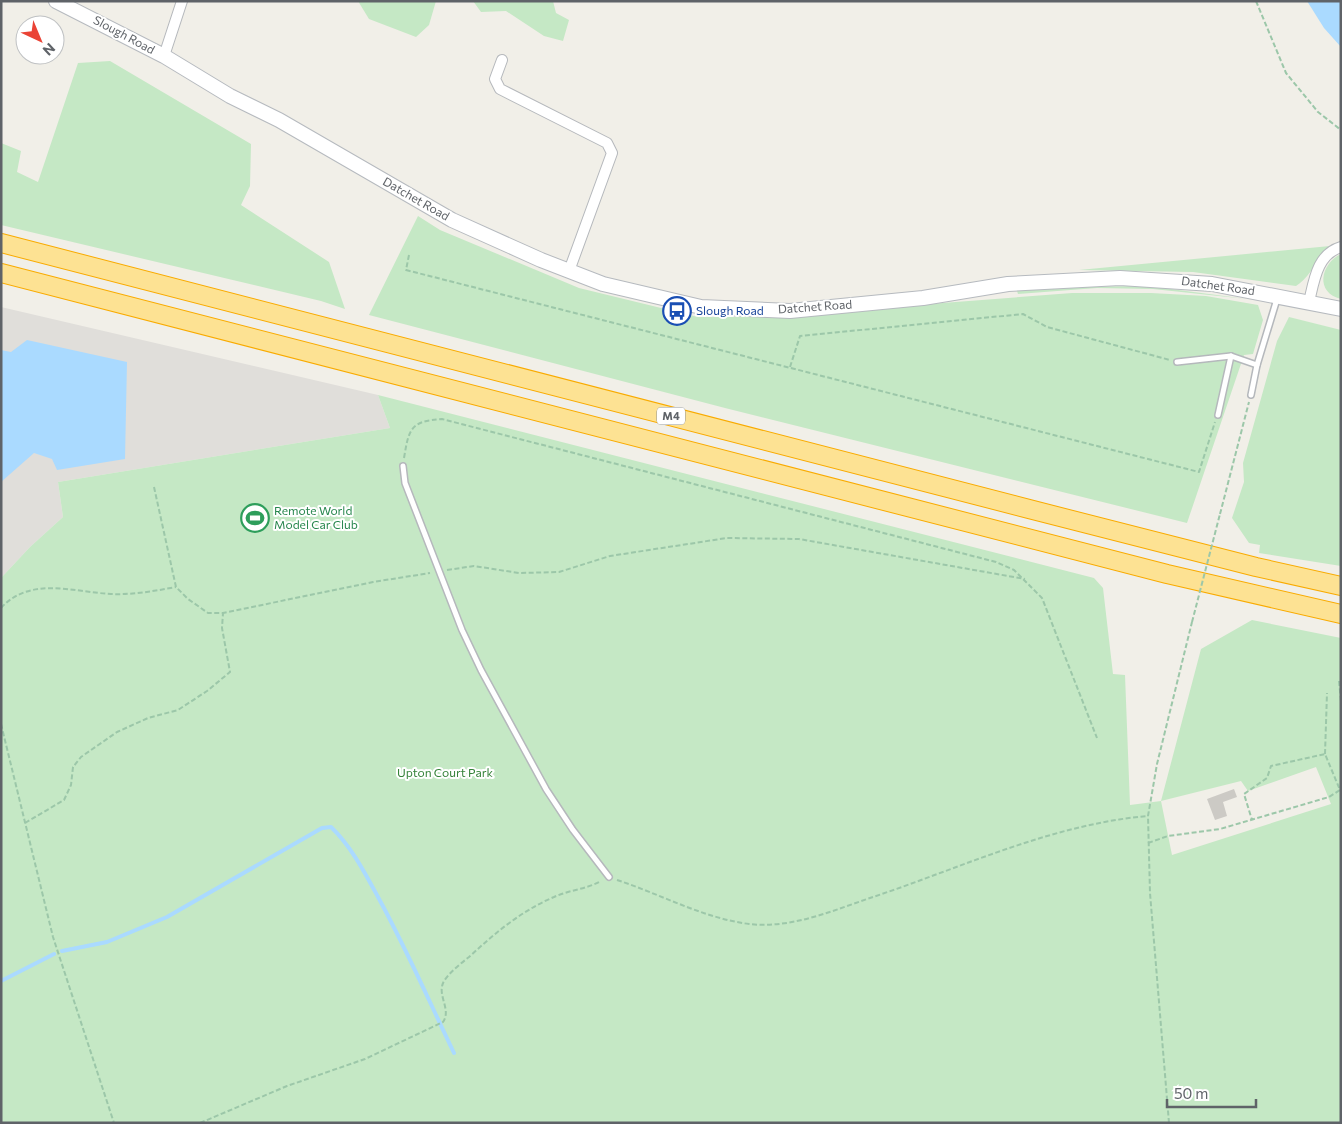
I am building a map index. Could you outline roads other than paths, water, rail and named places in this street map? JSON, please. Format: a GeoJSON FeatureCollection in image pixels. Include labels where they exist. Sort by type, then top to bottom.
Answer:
{"type":"FeatureCollection","features":[{"type":"Feature","properties":{"kind":"highway","name":"M4"},"geometry":{"type":"LineString","coordinates":[[1,243],[1029,509],[1256,567],[1341,586]]}},
{"type":"Feature","properties":{"kind":"highway","name":"M4"},"geometry":{"type":"LineString","coordinates":[[1,273],[1131,564],[1341,614]]}},
{"type":"Feature","properties":{"kind":"main road","name":"Slough Road"},"geometry":{"type":"LineString","coordinates":[[56,1],[164,56]]}},
{"type":"Feature","properties":{"kind":"main road","name":"Datchet Road"},"geometry":{"type":"LineString","coordinates":[[164,56],[230,96],[279,120],[452,220],[602,284],[701,307],[790,311],[923,298],[1008,284],[1075,279],[1165,280],[1212,284],[1341,309]]}},
{"type":"Feature","properties":{"kind":"street"},"geometry":{"type":"LineString","coordinates":[[164,56],[182,1]]}},
{"type":"Feature","properties":{"kind":"street"},"geometry":{"type":"LineString","coordinates":[[502,60],[494,79],[500,89],[606,143],[612,153],[569,271]]}},
{"type":"Feature","properties":{"kind":"street"},"geometry":{"type":"LineString","coordinates":[[1309,302],[1316,272],[1322,261],[1327,255],[1341,247]]}},
{"type":"Feature","properties":{"kind":"lane"},"geometry":{"type":"LineString","coordinates":[[1251,395],[1256,365],[1278,296]]}},
{"type":"Feature","properties":{"kind":"lane"},"geometry":{"type":"LineString","coordinates":[[1177,362],[1232,356],[1256,365]]}},
{"type":"Feature","properties":{"kind":"lane"},"geometry":{"type":"LineString","coordinates":[[1218,415],[1232,356]]}},
{"type":"Feature","properties":{"kind":"lane"},"geometry":{"type":"LineString","coordinates":[[403,466],[405,483],[462,630],[514,735],[574,830],[609,877]]}},
{"type":"Feature","properties":{"kind":"water"},"geometry":{"type":"Polygon","coordinates":[[[1307,1],[1341,1],[1341,47],[1324,28],[1307,1]]]}},
{"type":"Feature","properties":{"kind":"water"},"geometry":{"type":"Polygon","coordinates":[[[27,340],[127,362],[125,459],[57,470],[52,459],[34,453],[1,482],[1,350],[11,352],[27,340]]]}},
{"type":"Feature","properties":{"kind":"waterway"},"geometry":{"type":"LineString","coordinates":[[62,951],[107,942],[167,917],[322,828],[331,827],[363,869],[408,955],[454,1053]]}},
{"type":"Feature","properties":{"kind":"waterway"},"geometry":{"type":"LineString","coordinates":[[1,981],[54,954]]}},
{"type":"Feature","properties":{"kind":"place","name":"Slough Road"},"geometry":{"type":"Point","coordinates":[677,311]}},
{"type":"Feature","properties":{"kind":"place","name":"Remote World Model Car Club"},"geometry":{"type":"Point","coordinates":[255,518]}},
{"type":"Feature","properties":{"kind":"park label","name":"Upton Court Park"},"geometry":{"type":"Point","coordinates":[445,773]}}]}
